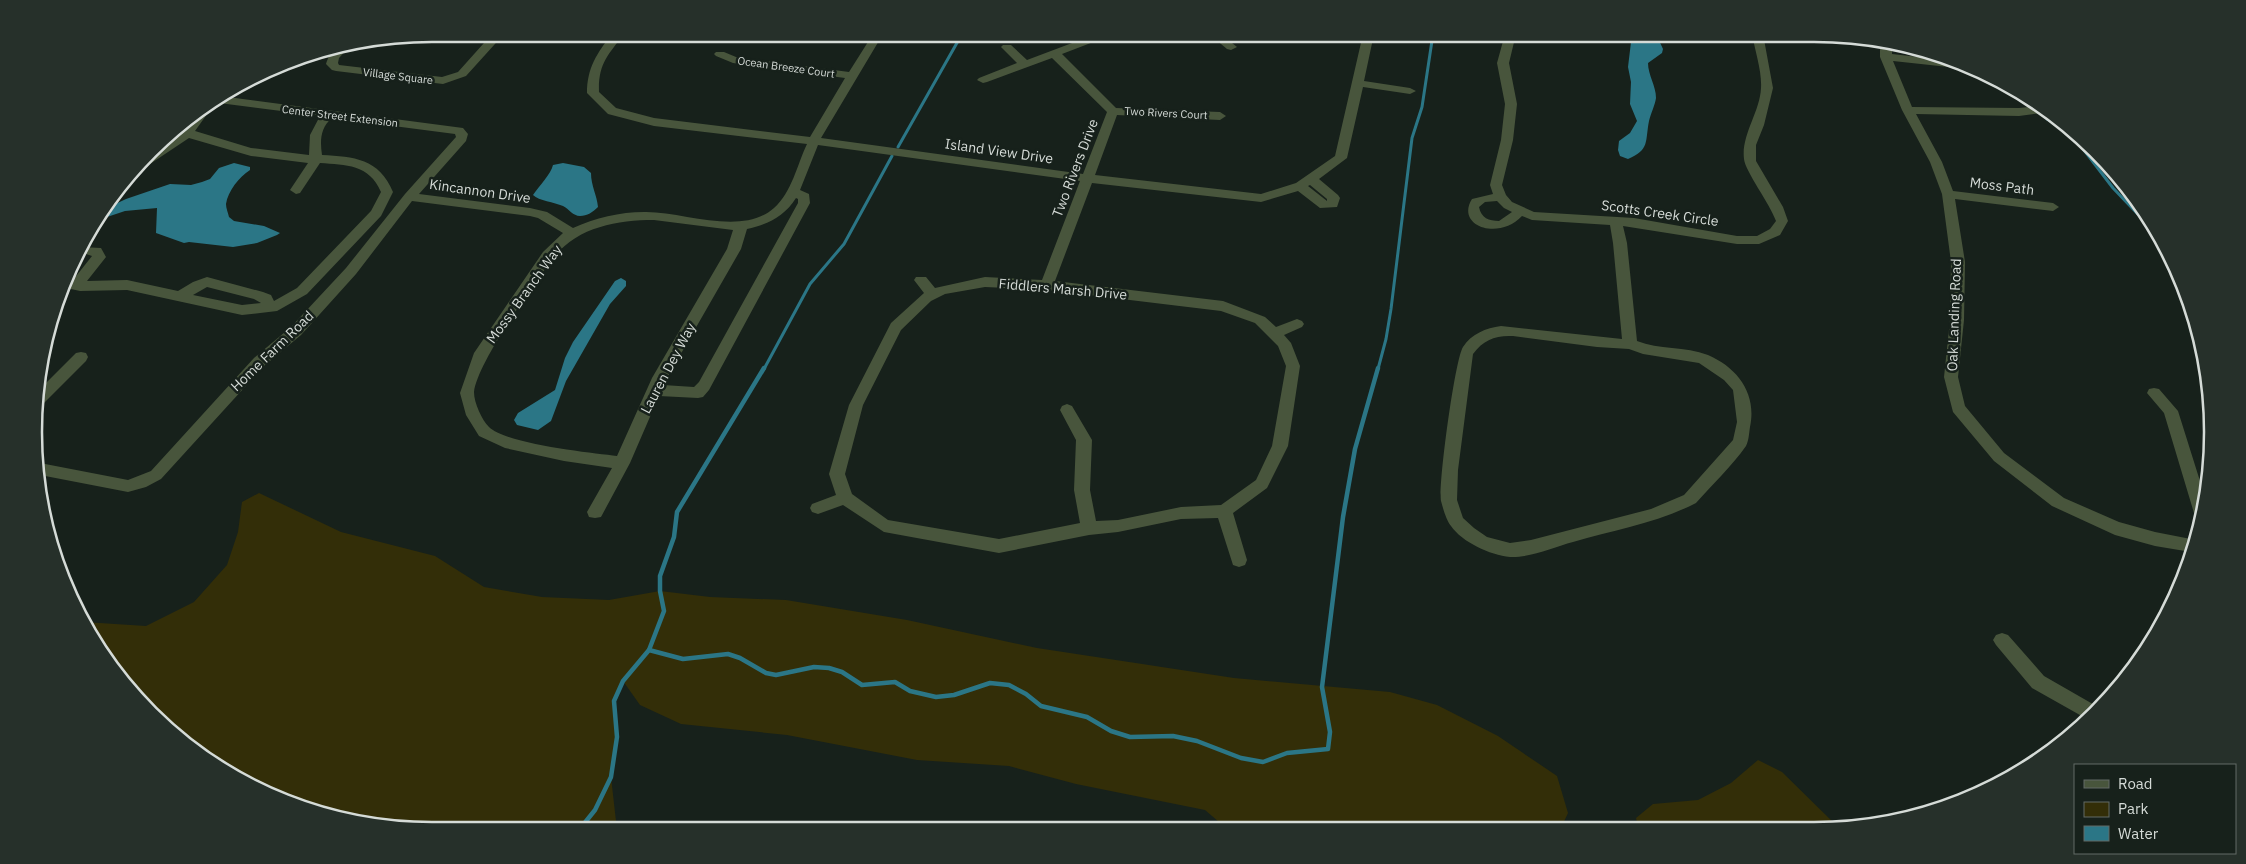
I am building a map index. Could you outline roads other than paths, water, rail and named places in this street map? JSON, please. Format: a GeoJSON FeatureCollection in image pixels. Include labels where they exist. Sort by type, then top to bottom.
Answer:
{"type":"FeatureCollection","features":[{"type":"Feature","properties":{"kind":"street","name":"Village Square"},"geometry":{"type":"LineString","coordinates":[[337,55],[332,64],[336,68],[443,81],[462,74],[491,42]]}},
{"type":"Feature","properties":{"kind":"street","name":"Island View Drive"},"geometry":{"type":"LineString","coordinates":[[612,42],[594,65],[592,77],[593,93],[612,111],[654,122],[814,141],[1088,178],[1261,198],[1300,186],[1340,158],[1367,42]]}},
{"type":"Feature","properties":{"kind":"street","name":"Mossy Branch Way"},"geometry":{"type":"LineString","coordinates":[[622,463],[564,455],[506,442],[484,432],[474,415],[467,393],[479,357],[552,250],[572,233],[605,222],[652,215],[741,226],[773,216],[784,207],[814,141],[873,42]]}},
{"type":"Feature","properties":{"kind":"street"},"geometry":{"type":"LineString","coordinates":[[983,80],[1084,42]]}},
{"type":"Feature","properties":{"kind":"street"},"geometry":{"type":"LineString","coordinates":[[1225,42],[1231,47]]}},
{"type":"Feature","properties":{"kind":"street"},"geometry":{"type":"LineString","coordinates":[[1508,42],[1503,64],[1511,104],[1507,140],[1496,185],[1500,197],[1483,199],[1476,202],[1473,212],[1478,219],[1492,225],[1504,225],[1514,220],[1519,212]]}},
{"type":"Feature","properties":{"kind":"street","name":"Scotts Creek Circle"},"geometry":{"type":"LineString","coordinates":[[1500,197],[1519,212],[1532,216],[1615,220],[1737,240],[1759,240],[1775,232],[1782,221],[1777,207],[1750,161],[1750,145],[1758,125],[1766,88],[1759,42]]}},
{"type":"Feature","properties":{"kind":"street"},"geometry":{"type":"LineString","coordinates":[[1007,47],[1026,64]]}},
{"type":"Feature","properties":{"kind":"street"},"geometry":{"type":"LineString","coordinates":[[1886,50],[1909,54]]}},
{"type":"Feature","properties":{"kind":"street","name":"Oak Landing Road"},"geometry":{"type":"LineString","coordinates":[[1886,50],[1908,110],[1936,162],[1948,194],[1958,262],[1957,320],[1951,377],[1958,408],[1999,457],[2058,502],[2115,528],[2155,539],[2187,545]]}},
{"type":"Feature","properties":{"kind":"street","name":"Two Rivers Drive"},"geometry":{"type":"LineString","coordinates":[[1047,285],[1113,111],[1054,53]]}},
{"type":"Feature","properties":{"kind":"street","name":"Ocean Breeze Court"},"geometry":{"type":"LineString","coordinates":[[720,54],[733,60],[853,76]]}},
{"type":"Feature","properties":{"kind":"street"},"geometry":{"type":"LineString","coordinates":[[1358,83],[1410,91]]}},
{"type":"Feature","properties":{"kind":"street","name":"Center Street Extension"},"geometry":{"type":"LineString","coordinates":[[227,101],[459,131],[462,134]]}},
{"type":"Feature","properties":{"kind":"street"},"geometry":{"type":"LineString","coordinates":[[1908,110],[2019,112],[2033,110]]}},
{"type":"Feature","properties":{"kind":"street","name":"Two Rivers Court"},"geometry":{"type":"LineString","coordinates":[[1113,111],[1220,116]]}},
{"type":"Feature","properties":{"kind":"street"},"geometry":{"type":"LineString","coordinates":[[296,190],[316,159],[314,144],[316,129],[320,121],[328,115]]}},
{"type":"Feature","properties":{"kind":"street"},"geometry":{"type":"LineString","coordinates":[[167,147],[188,133],[191,126]]}},
{"type":"Feature","properties":{"kind":"street"},"geometry":{"type":"LineString","coordinates":[[72,284],[127,285],[242,310],[277,306],[302,291],[376,213],[387,192],[384,179],[366,166],[352,162],[286,159],[248,152],[188,133]]}},
{"type":"Feature","properties":{"kind":"street","name":"Home Farm Road"},"geometry":{"type":"LineString","coordinates":[[44,470],[128,486],[141,483],[156,475],[246,375],[296,332],[351,272],[409,197],[462,138],[462,134]]}},
{"type":"Feature","properties":{"kind":"street"},"geometry":{"type":"LineString","coordinates":[[1300,186],[1324,205],[1333,204],[1334,198],[1311,179]]}},
{"type":"Feature","properties":{"kind":"street"},"geometry":{"type":"LineString","coordinates":[[654,390],[698,393],[704,386],[804,203],[805,197],[795,184]]}},
{"type":"Feature","properties":{"kind":"street","name":"Moss Path"},"geometry":{"type":"LineString","coordinates":[[1948,194],[2052,207]]}},
{"type":"Feature","properties":{"kind":"street","name":"Kincannon Drive"},"geometry":{"type":"LineString","coordinates":[[409,197],[530,212],[542,215],[572,233]]}},
{"type":"Feature","properties":{"kind":"street"},"geometry":{"type":"LineString","coordinates":[[1615,220],[1620,243],[1630,344]]}},
{"type":"Feature","properties":{"kind":"street","name":"Lauren Dey Way"},"geometry":{"type":"LineString","coordinates":[[596,512],[622,463],[654,390],[734,249],[741,226]]}},
{"type":"Feature","properties":{"kind":"street"},"geometry":{"type":"LineString","coordinates":[[73,281],[99,257],[96,251],[88,250]]}},
{"type":"Feature","properties":{"kind":"street"},"geometry":{"type":"LineString","coordinates":[[921,280],[933,294]]}},
{"type":"Feature","properties":{"kind":"street"},"geometry":{"type":"LineString","coordinates":[[180,297],[198,284],[207,282],[266,298],[270,307]]}},
{"type":"Feature","properties":{"kind":"street","name":"Fiddlers Marsh Drive"},"geometry":{"type":"LineString","coordinates":[[845,498],[837,474],[856,405],[896,327],[926,298],[933,294],[942,290],[985,282],[1047,285],[1223,306],[1260,320],[1274,333],[1284,343],[1293,366],[1280,446],[1262,484],[1224,510]]}},
{"type":"Feature","properties":{"kind":"street"},"geometry":{"type":"LineString","coordinates":[[1274,333],[1297,324]]}},
{"type":"Feature","properties":{"kind":"street"},"geometry":{"type":"LineString","coordinates":[[1498,332],[1516,332],[1606,344],[1630,344],[1643,349],[1685,354],[1704,359],[1719,368],[1740,388],[1743,398],[1742,435],[1740,442],[1723,462],[1690,499],[1653,515],[1531,547],[1510,550],[1482,542],[1468,533],[1456,521],[1448,500],[1450,470],[1466,354],[1470,345],[1483,336],[1498,332]]}},
{"type":"Feature","properties":{"kind":"street"},"geometry":{"type":"LineString","coordinates":[[45,394],[81,358]]}},
{"type":"Feature","properties":{"kind":"street"},"geometry":{"type":"LineString","coordinates":[[2154,393],[2171,411],[2198,498]]}},
{"type":"Feature","properties":{"kind":"street"},"geometry":{"type":"LineString","coordinates":[[1067,410],[1084,440],[1082,490],[1089,528]]}},
{"type":"Feature","properties":{"kind":"street"},"geometry":{"type":"LineString","coordinates":[[818,508],[845,498],[884,526],[999,546],[1089,528],[1118,526],[1181,513],[1224,510],[1239,560]]}},
{"type":"Feature","properties":{"kind":"street"},"geometry":{"type":"LineString","coordinates":[[2002,640],[2038,682],[2087,709]]}},
{"type":"Feature","properties":{"kind":"water"},"geometry":{"type":"Polygon","coordinates":[[[1631,42],[1660,42],[1663,49],[1662,53],[1648,63],[1656,98],[1645,144],[1640,152],[1628,159],[1620,156],[1618,150],[1619,141],[1630,133],[1637,121],[1630,104],[1631,82],[1628,67],[1631,42]]]}},
{"type":"Feature","properties":{"kind":"water"},"geometry":{"type":"Polygon","coordinates":[[[234,163],[250,167],[250,170],[238,180],[229,194],[226,204],[229,217],[234,221],[264,226],[280,233],[257,243],[233,247],[184,243],[156,233],[157,208],[125,211],[107,217],[117,203],[126,199],[170,184],[191,185],[202,182],[210,179],[219,168],[234,163]]]}},
{"type":"Feature","properties":{"kind":"water"},"geometry":{"type":"Polygon","coordinates":[[[563,163],[584,167],[591,173],[598,207],[590,213],[578,216],[563,206],[539,199],[533,195],[553,165],[563,163]]]}},
{"type":"Feature","properties":{"kind":"water"},"geometry":{"type":"Polygon","coordinates":[[[621,278],[626,281],[626,286],[610,304],[566,381],[551,421],[538,430],[517,425],[514,420],[518,413],[555,390],[565,358],[573,342],[615,281],[621,278]]]}},
{"type":"Feature","properties":{"kind":"waterway"},"geometry":{"type":"LineString","coordinates":[[898,147],[957,42]]}},
{"type":"Feature","properties":{"kind":"waterway"},"geometry":{"type":"LineString","coordinates":[[1378,369],[1391,309],[1412,138],[1422,107],[1432,42]]}},
{"type":"Feature","properties":{"kind":"waterway"},"geometry":{"type":"LineString","coordinates":[[764,369],[810,284],[844,244],[892,156]]}},
{"type":"Feature","properties":{"kind":"waterway"},"geometry":{"type":"LineString","coordinates":[[2090,158],[2113,188],[2133,209]]}},
{"type":"Feature","properties":{"kind":"waterway"},"geometry":{"type":"LineString","coordinates":[[649,650],[664,611],[660,591],[660,576],[674,537],[677,512],[764,368]]}},
{"type":"Feature","properties":{"kind":"waterway"},"geometry":{"type":"LineString","coordinates":[[649,650],[683,659],[728,654],[740,658],[766,673],[776,675],[814,667],[829,668],[842,672],[862,685],[895,682],[910,691],[936,697],[954,695],[990,683],[1009,685],[1026,694],[1041,706],[1087,717],[1111,731],[1130,737],[1173,736],[1197,741],[1241,758],[1263,762],[1287,753],[1328,749],[1330,732],[1322,687],[1343,517],[1355,449],[1378,368]]}},
{"type":"Feature","properties":{"kind":"waterway"},"geometry":{"type":"LineString","coordinates":[[585,822],[595,810],[611,777],[617,737],[614,701],[623,681],[649,650]]}}]}
